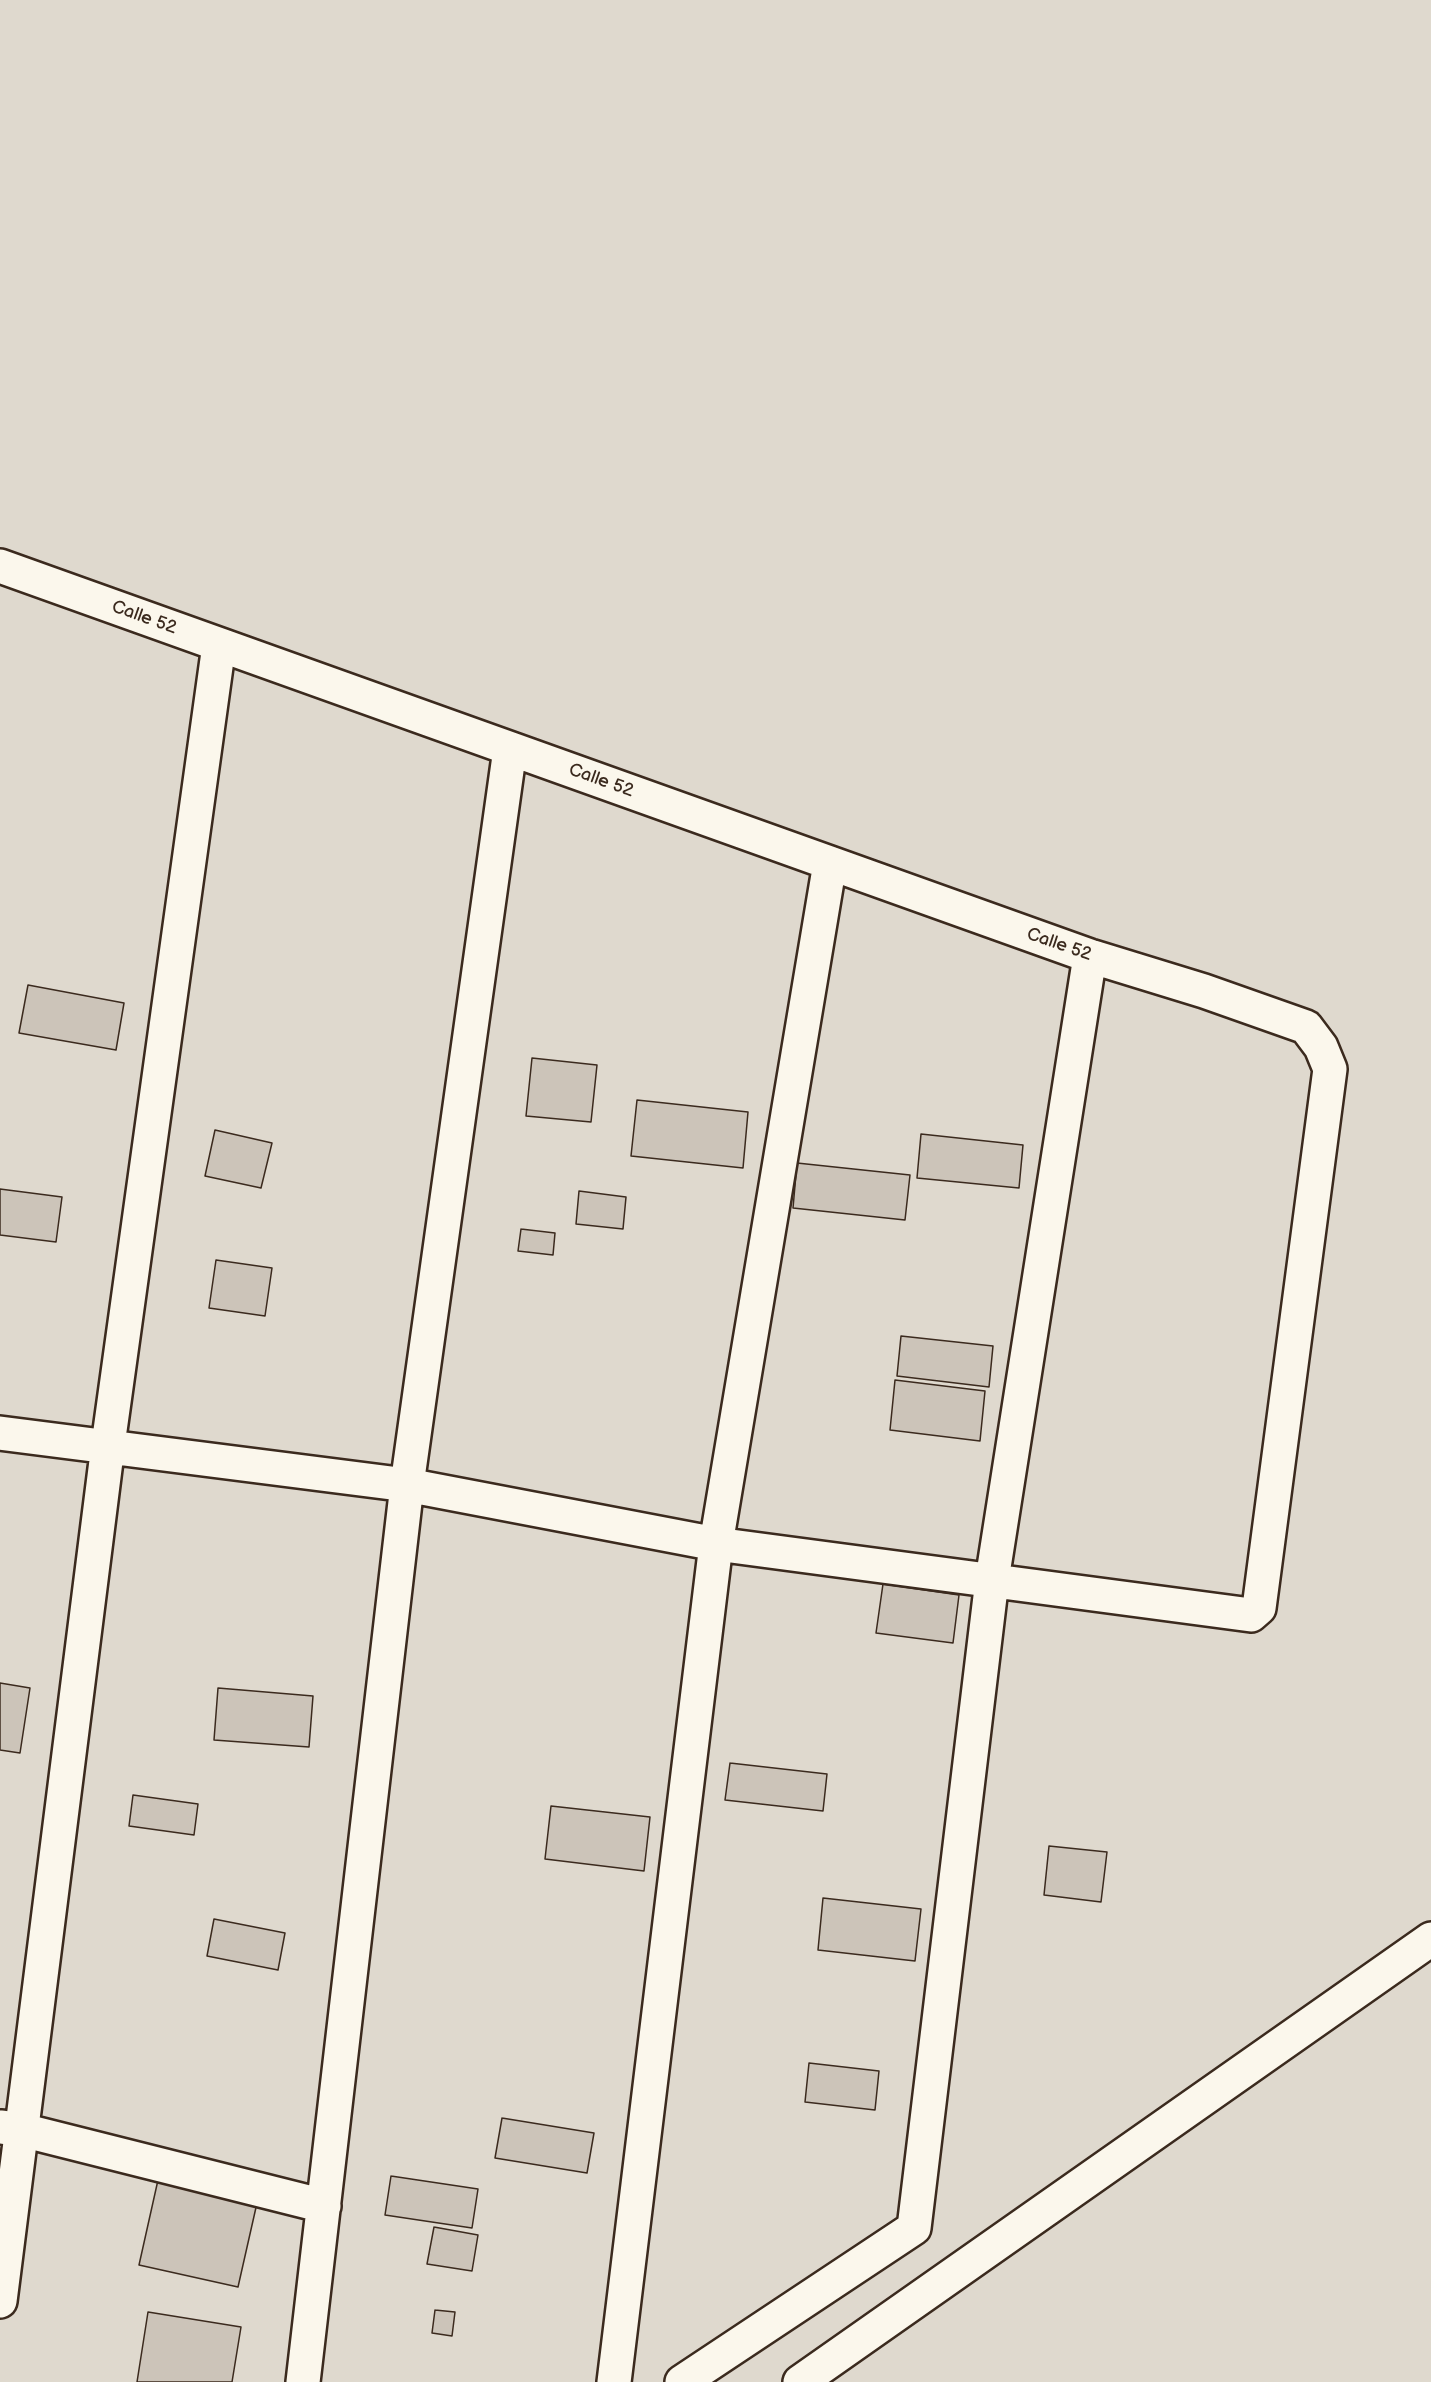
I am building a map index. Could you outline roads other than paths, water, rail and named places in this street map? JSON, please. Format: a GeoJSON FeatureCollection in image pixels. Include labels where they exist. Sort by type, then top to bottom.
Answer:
{"type":"FeatureCollection","features":[{"type":"Feature","properties":{"kind":"street","name":"Calle 52"},"geometry":{"type":"LineString","coordinates":[[0,567],[1090,956],[1204,991],[1306,1027],[1321,1047],[1330,1069],[1259,1608],[1251,1615],[717,1544],[407,1485],[0,1433]]}},
{"type":"Feature","properties":{"kind":"street"},"geometry":{"type":"LineString","coordinates":[[0,2301],[11,2128],[219,645]]}},
{"type":"Feature","properties":{"kind":"street"},"geometry":{"type":"LineString","coordinates":[[303,2382],[407,1485],[510,749]]}},
{"type":"Feature","properties":{"kind":"street"},"geometry":{"type":"LineString","coordinates":[[614,2382],[717,1544],[830,862]]}},
{"type":"Feature","properties":{"kind":"street"},"geometry":{"type":"LineString","coordinates":[[682,2382],[914,2228],[992,1580],[1090,956]]}},
{"type":"Feature","properties":{"kind":"street"},"geometry":{"type":"LineString","coordinates":[[800,2382],[1431,1939]]}},
{"type":"Feature","properties":{"kind":"street"},"geometry":{"type":"LineString","coordinates":[[11,2128],[324,2206]]}}]}
